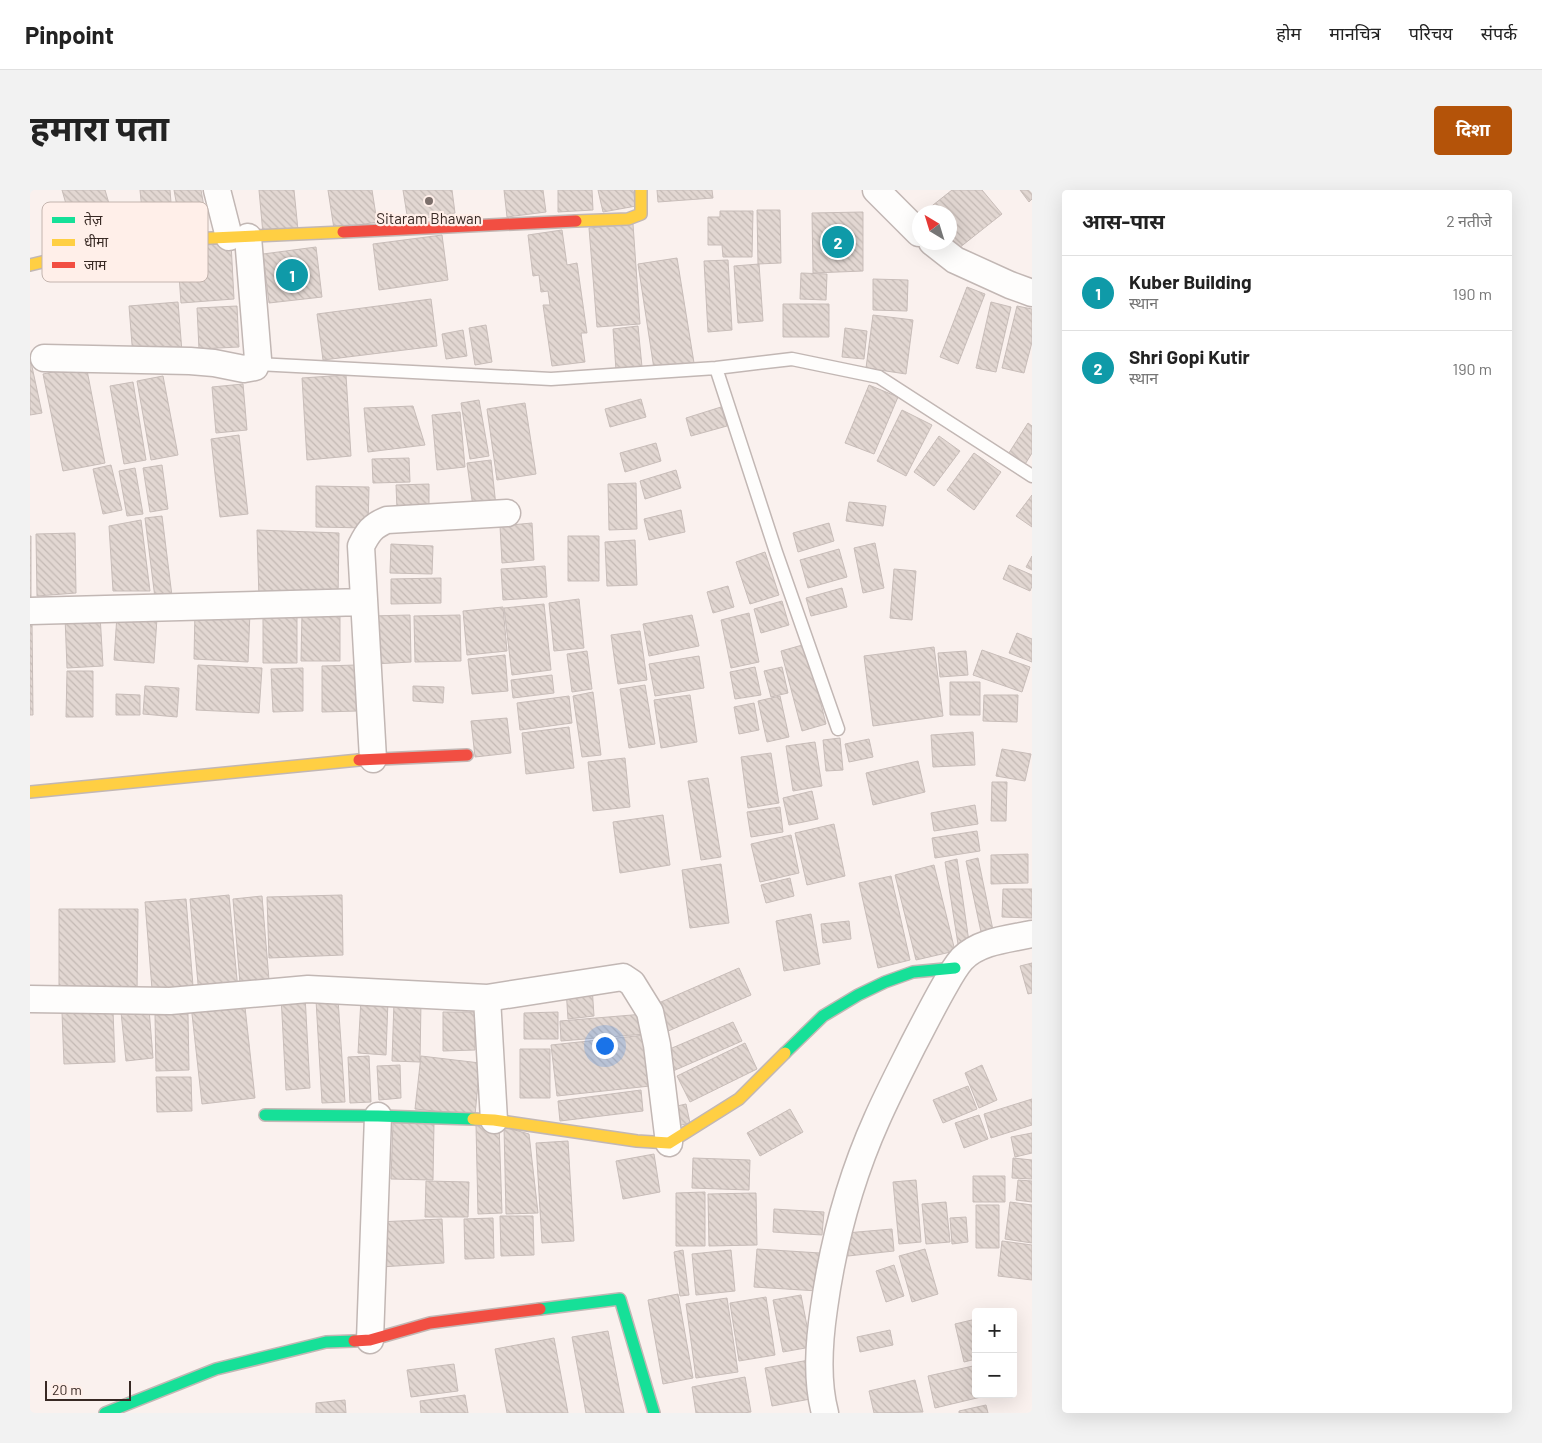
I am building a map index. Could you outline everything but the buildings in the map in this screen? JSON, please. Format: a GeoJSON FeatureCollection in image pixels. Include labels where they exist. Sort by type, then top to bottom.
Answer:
{"type":"FeatureCollection","features":[{"type":"Feature","properties":{"kind":"street"},"geometry":{"type":"LineString","coordinates":[[44,358],[190,361],[244,369],[252,368],[257,364],[258,359],[238,237],[216,190]]}},
{"type":"Feature","properties":{"kind":"street"},"geometry":{"type":"LineString","coordinates":[[208,238],[628,219],[641,214],[641,190]]}},
{"type":"Feature","properties":{"kind":"street"},"geometry":{"type":"LineString","coordinates":[[876,190],[912,224]]}},
{"type":"Feature","properties":{"kind":"street"},"geometry":{"type":"LineString","coordinates":[[942,250],[955,260],[1032,293]]}},
{"type":"Feature","properties":{"kind":"street"},"geometry":{"type":"LineString","coordinates":[[373,759],[361,546],[367,534],[375,525],[387,520],[507,513]]}},
{"type":"Feature","properties":{"kind":"street"},"geometry":{"type":"LineString","coordinates":[[30,611],[364,602]]}},
{"type":"Feature","properties":{"kind":"street"},"geometry":{"type":"LineString","coordinates":[[30,792],[340,761],[467,755]]}},
{"type":"Feature","properties":{"kind":"street"},"geometry":{"type":"LineString","coordinates":[[825,1413],[822,1403],[820,1337],[827,1288],[846,1203],[876,1119],[932,1006],[963,958],[984,945],[1032,934]]}},
{"type":"Feature","properties":{"kind":"street"},"geometry":{"type":"LineString","coordinates":[[265,1115],[494,1120],[637,1141],[669,1143],[739,1099],[810,1027],[830,1011],[885,982],[913,972],[955,968]]}},
{"type":"Feature","properties":{"kind":"street"},"geometry":{"type":"LineString","coordinates":[[30,999],[170,1001],[308,989],[487,998],[623,977],[632,984],[650,1012],[657,1045],[669,1143]]}},
{"type":"Feature","properties":{"kind":"street"},"geometry":{"type":"LineString","coordinates":[[487,998],[494,1120]]}},
{"type":"Feature","properties":{"kind":"street"},"geometry":{"type":"LineString","coordinates":[[370,1340],[378,1116]]}},
{"type":"Feature","properties":{"kind":"street"},"geometry":{"type":"LineString","coordinates":[[105,1413],[216,1369],[326,1342],[370,1340],[430,1323],[620,1299],[654,1413]]}},
{"type":"Feature","properties":{"kind":"lane"},"geometry":{"type":"LineString","coordinates":[[257,364],[551,379],[716,368],[792,360],[879,377],[1032,476]]}},
{"type":"Feature","properties":{"kind":"lane"},"geometry":{"type":"LineString","coordinates":[[716,368],[776,552],[838,729]]}},
{"type":"Feature","properties":{"kind":"traffic: fast"},"geometry":{"type":"LineString","coordinates":[[785,1053],[823,1016],[858,995],[885,982],[913,972],[955,968]]}},
{"type":"Feature","properties":{"kind":"traffic: fast"},"geometry":{"type":"LineString","coordinates":[[265,1115],[473,1119]]}},
{"type":"Feature","properties":{"kind":"traffic: fast"},"geometry":{"type":"LineString","coordinates":[[540,1309],[620,1299],[654,1413]]}},
{"type":"Feature","properties":{"kind":"traffic: fast"},"geometry":{"type":"LineString","coordinates":[[105,1413],[216,1369],[326,1342],[354,1341]]}},
{"type":"Feature","properties":{"kind":"traffic: slow"},"geometry":{"type":"LineString","coordinates":[[576,221],[628,219],[641,214],[641,190]]}},
{"type":"Feature","properties":{"kind":"traffic: slow"},"geometry":{"type":"LineString","coordinates":[[208,238],[343,232]]}},
{"type":"Feature","properties":{"kind":"traffic: slow"},"geometry":{"type":"LineString","coordinates":[[30,265],[42,262]]}},
{"type":"Feature","properties":{"kind":"traffic: slow"},"geometry":{"type":"LineString","coordinates":[[30,792],[359,760]]}},
{"type":"Feature","properties":{"kind":"traffic: slow"},"geometry":{"type":"LineString","coordinates":[[473,1119],[494,1120],[637,1141],[669,1143],[739,1099],[785,1053]]}},
{"type":"Feature","properties":{"kind":"traffic: jam"},"geometry":{"type":"LineString","coordinates":[[343,232],[576,221]]}},
{"type":"Feature","properties":{"kind":"traffic: jam"},"geometry":{"type":"LineString","coordinates":[[359,760],[467,755]]}},
{"type":"Feature","properties":{"kind":"traffic: jam"},"geometry":{"type":"LineString","coordinates":[[354,1341],[370,1340],[430,1323],[540,1309]]}},
{"type":"Feature","properties":{"kind":"place","name":"Sitaram Bhawan"},"geometry":{"type":"Point","coordinates":[429,201]}},
{"type":"Feature","properties":{"kind":"place","name":"Shri Gopi Kutir"},"geometry":{"type":"Point","coordinates":[838,242]}},
{"type":"Feature","properties":{"kind":"place","name":"Kuber Building"},"geometry":{"type":"Point","coordinates":[292,275]}}]}
